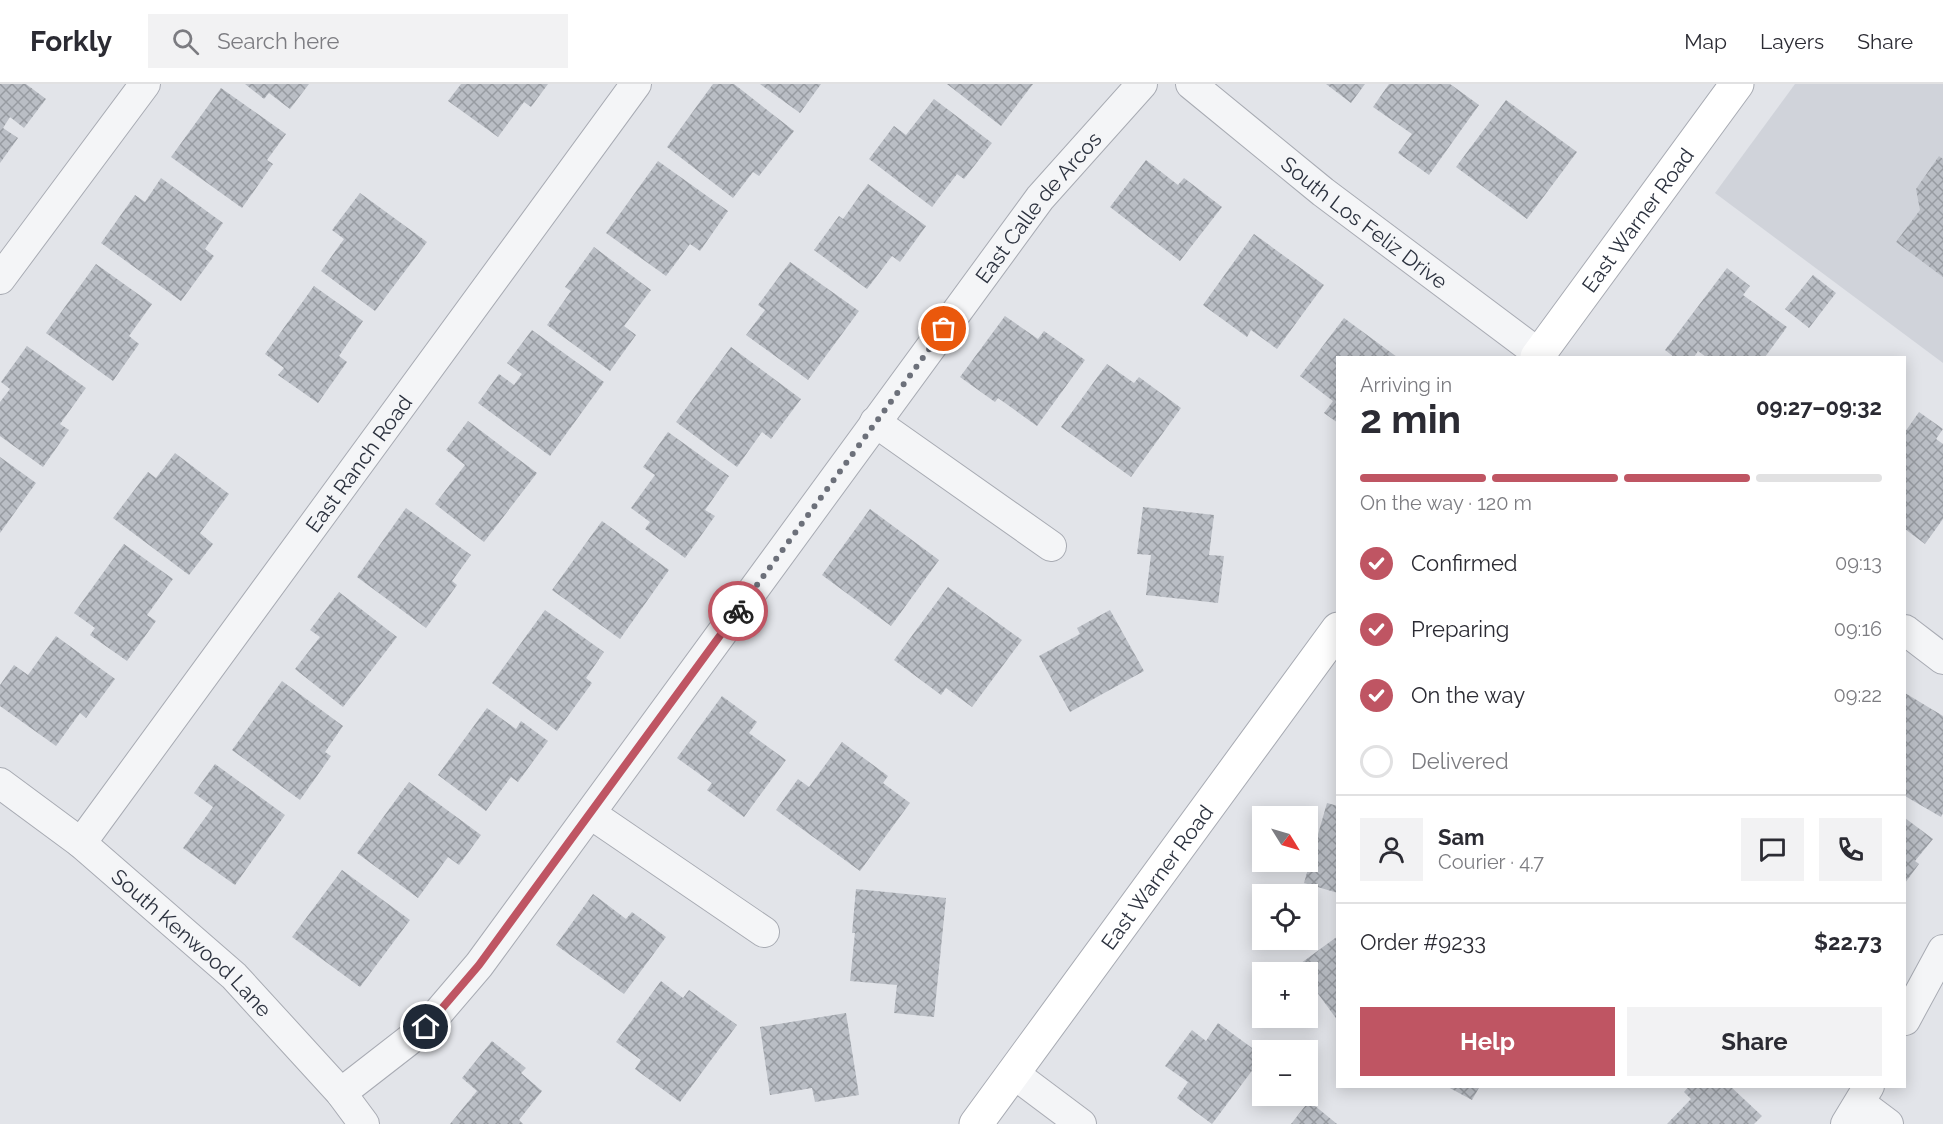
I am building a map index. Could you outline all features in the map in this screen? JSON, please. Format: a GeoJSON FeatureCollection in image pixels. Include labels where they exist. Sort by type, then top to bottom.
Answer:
{"type":"FeatureCollection","features":[{"type":"Feature","properties":{"kind":"main road","name":"East Warner Road"},"geometry":{"type":"LineString","coordinates":[[1540,356],[1737,84]]}},
{"type":"Feature","properties":{"kind":"main road","name":"East Warner Road"},"geometry":{"type":"LineString","coordinates":[[976,1124],[1336,632]]}},
{"type":"Feature","properties":{"kind":"street"},"geometry":{"type":"LineString","coordinates":[[0,279],[145,84]]}},
{"type":"Feature","properties":{"kind":"street","name":"East Ranch Road"},"geometry":{"type":"LineString","coordinates":[[81,843],[636,84]]}},
{"type":"Feature","properties":{"kind":"street","name":"East Calle de Arcos"},"geometry":{"type":"LineString","coordinates":[[341,1093],[426,1027],[479,965],[1040,198],[1142,84]]}},
{"type":"Feature","properties":{"kind":"street","name":"South Los Feliz Drive"},"geometry":{"type":"LineString","coordinates":[[1191,84],[1323,192],[1540,356]]}},
{"type":"Feature","properties":{"kind":"street"},"geometry":{"type":"LineString","coordinates":[[875,422],[1051,546]]}},
{"type":"Feature","properties":{"kind":"street"},"geometry":{"type":"LineString","coordinates":[[1906,631],[1943,659]]}},
{"type":"Feature","properties":{"kind":"street","name":"South Kenwood Lane"},"geometry":{"type":"LineString","coordinates":[[0,783],[81,843],[234,976],[341,1093],[364,1124]]}},
{"type":"Feature","properties":{"kind":"street"},"geometry":{"type":"LineString","coordinates":[[591,814],[764,933]]}},
{"type":"Feature","properties":{"kind":"street"},"geometry":{"type":"LineString","coordinates":[[1906,1018],[1943,950]]}},
{"type":"Feature","properties":{"kind":"street"},"geometry":{"type":"LineString","coordinates":[[1013,1073],[1081,1124]]}},
{"type":"Feature","properties":{"kind":"street"},"geometry":{"type":"LineString","coordinates":[[1858,1104],[1888,1124]]}},
{"type":"Feature","properties":{"kind":"shaded area"},"geometry":{"type":"Polygon","coordinates":[[[1795,84],[1943,84],[1943,363],[1715,193],[1795,84]]]}},
{"type":"Feature","properties":{"kind":"building"},"geometry":{"type":"Polygon","coordinates":[[[0,84],[26,84],[46,99],[24,128],[10,117],[3,128],[18,138],[0,163],[0,84]]]}},
{"type":"Feature","properties":{"kind":"building"},"geometry":{"type":"Polygon","coordinates":[[[245,84],[309,84],[290,109],[269,93],[264,99],[245,84]]]}},
{"type":"Feature","properties":{"kind":"building"},"geometry":{"type":"Polygon","coordinates":[[[461,84],[548,84],[531,107],[524,102],[498,137],[448,101],[461,84]]]}},
{"type":"Feature","properties":{"kind":"building"},"geometry":{"type":"Polygon","coordinates":[[[713,84],[734,84],[794,131],[759,176],[753,172],[733,198],[667,147],[713,84]]]}},
{"type":"Feature","properties":{"kind":"building"},"geometry":{"type":"Polygon","coordinates":[[[760,84],[821,84],[800,113],[760,84]]]}},
{"type":"Feature","properties":{"kind":"building"},"geometry":{"type":"Polygon","coordinates":[[[947,84],[1033,84],[1001,126],[947,84]]]}},
{"type":"Feature","properties":{"kind":"building"},"geometry":{"type":"Polygon","coordinates":[[[1326,84],[1365,84],[1351,103],[1326,84]]]}},
{"type":"Feature","properties":{"kind":"building"},"geometry":{"type":"Polygon","coordinates":[[[1389,84],[1450,84],[1479,105],[1429,175],[1398,153],[1412,134],[1373,107],[1389,84]]]}},
{"type":"Feature","properties":{"kind":"building"},"geometry":{"type":"Polygon","coordinates":[[[221,88],[286,134],[267,160],[273,164],[242,208],[171,157],[221,88]]]}},
{"type":"Feature","properties":{"kind":"building"},"geometry":{"type":"Polygon","coordinates":[[[934,99],[992,143],[964,179],[957,174],[932,207],[869,159],[894,126],[906,135],[934,99]]]}},
{"type":"Feature","properties":{"kind":"building"},"geometry":{"type":"Polygon","coordinates":[[[1506,100],[1577,152],[1527,219],[1456,167],[1506,100]]]}},
{"type":"Feature","properties":{"kind":"building"},"geometry":{"type":"Polygon","coordinates":[[[1939,156],[1943,159],[1943,277],[1896,242],[1920,210],[1916,189],[1939,156]]]}},
{"type":"Feature","properties":{"kind":"building"},"geometry":{"type":"Polygon","coordinates":[[[1146,160],[1178,185],[1184,178],[1222,207],[1180,261],[1110,207],[1146,160]]]}},
{"type":"Feature","properties":{"kind":"building"},"geometry":{"type":"Polygon","coordinates":[[[658,161],[728,211],[700,251],[690,244],[666,276],[606,233],[658,161]]]}},
{"type":"Feature","properties":{"kind":"building"},"geometry":{"type":"Polygon","coordinates":[[[161,178],[223,223],[205,249],[214,256],[181,301],[101,243],[135,195],[145,202],[161,178]]]}},
{"type":"Feature","properties":{"kind":"building"},"geometry":{"type":"Polygon","coordinates":[[[868,184],[926,226],[900,262],[892,256],[867,289],[814,250],[839,216],[843,219],[868,184]]]}},
{"type":"Feature","properties":{"kind":"building"},"geometry":{"type":"Polygon","coordinates":[[[360,193],[427,242],[375,311],[321,271],[344,239],[332,230],[360,193]]]}},
{"type":"Feature","properties":{"kind":"building"},"geometry":{"type":"Polygon","coordinates":[[[1254,234],[1324,285],[1277,349],[1251,330],[1247,337],[1203,305],[1254,234]]]}},
{"type":"Feature","properties":{"kind":"building"},"geometry":{"type":"Polygon","coordinates":[[[594,247],[651,290],[624,326],[636,335],[610,371],[547,325],[571,291],[565,287],[594,247]]]}},
{"type":"Feature","properties":{"kind":"building"},"geometry":{"type":"Polygon","coordinates":[[[790,262],[859,311],[808,380],[746,335],[765,310],[758,305],[790,262]]]}},
{"type":"Feature","properties":{"kind":"building"},"geometry":{"type":"Polygon","coordinates":[[[96,264],[152,304],[129,336],[139,344],[113,381],[46,333],[96,264]]]}},
{"type":"Feature","properties":{"kind":"building"},"geometry":{"type":"Polygon","coordinates":[[[1727,268],[1750,286],[1743,295],[1787,327],[1766,356],[1705,356],[1698,351],[1695,356],[1673,356],[1665,350],[1727,268]]]}},
{"type":"Feature","properties":{"kind":"building"},"geometry":{"type":"Polygon","coordinates":[[[1813,275],[1836,293],[1809,328],[1785,309],[1813,275]]]}},
{"type":"Feature","properties":{"kind":"building"},"geometry":{"type":"Polygon","coordinates":[[[314,286],[363,321],[339,356],[347,362],[318,403],[278,375],[284,368],[265,354],[314,286]]]}},
{"type":"Feature","properties":{"kind":"building"},"geometry":{"type":"Polygon","coordinates":[[[1005,316],[1038,339],[1044,331],[1085,360],[1037,426],[998,398],[995,402],[960,377],[1005,316]]]}},
{"type":"Feature","properties":{"kind":"building"},"geometry":{"type":"Polygon","coordinates":[[[1344,318],[1396,356],[1336,356],[1336,422],[1324,413],[1333,401],[1300,376],[1344,318]]]}},
{"type":"Feature","properties":{"kind":"building"},"geometry":{"type":"Polygon","coordinates":[[[532,330],[604,382],[550,456],[478,403],[499,374],[514,385],[522,374],[507,363],[532,330]]]}},
{"type":"Feature","properties":{"kind":"building"},"geometry":{"type":"Polygon","coordinates":[[[27,346],[86,388],[60,424],[69,430],[43,467],[0,436],[0,402],[10,389],[1,382],[27,346]]]}},
{"type":"Feature","properties":{"kind":"building"},"geometry":{"type":"Polygon","coordinates":[[[731,347],[801,399],[771,439],[762,432],[737,467],[676,422],[731,347]]]}},
{"type":"Feature","properties":{"kind":"building"},"geometry":{"type":"Polygon","coordinates":[[[1107,364],[1134,383],[1139,377],[1181,408],[1131,477],[1061,427],[1107,364]]]}},
{"type":"Feature","properties":{"kind":"building"},"geometry":{"type":"Polygon","coordinates":[[[1919,412],[1943,429],[1936,439],[1943,444],[1943,519],[1925,544],[1906,530],[1906,431],[1919,412]]]}},
{"type":"Feature","properties":{"kind":"building"},"geometry":{"type":"Polygon","coordinates":[[[468,421],[537,473],[484,542],[435,504],[465,465],[446,450],[468,421]]]}},
{"type":"Feature","properties":{"kind":"building"},"geometry":{"type":"Polygon","coordinates":[[[668,432],[729,476],[705,510],[715,516],[685,558],[645,529],[650,522],[631,508],[655,475],[643,467],[668,432]]]}},
{"type":"Feature","properties":{"kind":"building"},"geometry":{"type":"Polygon","coordinates":[[[175,453],[229,494],[200,533],[213,544],[189,575],[113,518],[148,472],[156,478],[175,453]]]}},
{"type":"Feature","properties":{"kind":"building"},"geometry":{"type":"Polygon","coordinates":[[[0,457],[36,483],[0,533],[0,457]]]}},
{"type":"Feature","properties":{"kind":"building"},"geometry":{"type":"Polygon","coordinates":[[[1143,507],[1214,515],[1209,555],[1224,556],[1218,603],[1146,595],[1151,555],[1137,554],[1143,507]]]}},
{"type":"Feature","properties":{"kind":"building"},"geometry":{"type":"Polygon","coordinates":[[[406,508],[471,555],[452,581],[457,585],[426,628],[357,577],[406,508]]]}},
{"type":"Feature","properties":{"kind":"building"},"geometry":{"type":"Polygon","coordinates":[[[870,509],[939,560],[891,626],[822,575],[870,509]]]}},
{"type":"Feature","properties":{"kind":"building"},"geometry":{"type":"Polygon","coordinates":[[[602,521],[669,570],[620,639],[552,590],[602,521]]]}},
{"type":"Feature","properties":{"kind":"building"},"geometry":{"type":"Polygon","coordinates":[[[124,544],[173,579],[147,615],[156,621],[127,661],[90,635],[95,628],[74,613],[124,544]]]}},
{"type":"Feature","properties":{"kind":"building"},"geometry":{"type":"Polygon","coordinates":[[[948,587],[1022,640],[972,707],[946,688],[941,695],[894,660],[948,587]]]}},
{"type":"Feature","properties":{"kind":"building"},"geometry":{"type":"Polygon","coordinates":[[[339,592],[397,637],[343,707],[295,669],[320,637],[310,630],[339,592]]]}},
{"type":"Feature","properties":{"kind":"building"},"geometry":{"type":"Polygon","coordinates":[[[545,610],[604,652],[586,678],[592,683],[557,731],[492,683],[545,610]]]}},
{"type":"Feature","properties":{"kind":"building"},"geometry":{"type":"Polygon","coordinates":[[[1110,610],[1144,671],[1070,712],[1039,656],[1080,634],[1077,628],[1110,610]]]}},
{"type":"Feature","properties":{"kind":"building"},"geometry":{"type":"Polygon","coordinates":[[[56,636],[115,679],[86,718],[80,713],[56,746],[0,706],[0,685],[14,665],[28,675],[56,636]]]}},
{"type":"Feature","properties":{"kind":"building"},"geometry":{"type":"Polygon","coordinates":[[[282,681],[343,726],[325,752],[331,756],[300,800],[232,750],[282,681]]]}},
{"type":"Feature","properties":{"kind":"building"},"geometry":{"type":"Polygon","coordinates":[[[1906,694],[1943,716],[1943,813],[1941,817],[1906,797],[1906,694]]]}},
{"type":"Feature","properties":{"kind":"building"},"geometry":{"type":"Polygon","coordinates":[[[722,696],[757,722],[749,733],[786,760],[744,817],[707,790],[712,783],[677,758],[722,696]]]}},
{"type":"Feature","properties":{"kind":"building"},"geometry":{"type":"Polygon","coordinates":[[[487,708],[516,729],[521,721],[548,741],[518,782],[511,777],[486,811],[438,775],[487,708]]]}},
{"type":"Feature","properties":{"kind":"building"},"geometry":{"type":"Polygon","coordinates":[[[842,742],[888,776],[883,783],[910,803],[860,871],[776,810],[798,779],[809,787],[842,742]]]}},
{"type":"Feature","properties":{"kind":"building"},"geometry":{"type":"Polygon","coordinates":[[[215,764],[285,815],[235,885],[183,848],[213,807],[194,793],[215,764]]]}},
{"type":"Feature","properties":{"kind":"building"},"geometry":{"type":"Polygon","coordinates":[[[409,782],[481,835],[459,865],[448,857],[418,898],[357,853],[409,782]]]}},
{"type":"Feature","properties":{"kind":"building"},"geometry":{"type":"Polygon","coordinates":[[[1327,803],[1336,805],[1336,892],[1318,887],[1318,884],[1304,883],[1307,872],[1318,872],[1318,834],[1327,803]]]}},
{"type":"Feature","properties":{"kind":"building"},"geometry":{"type":"Polygon","coordinates":[[[1906,819],[1933,839],[1915,861],[1919,864],[1906,882],[1906,819]]]}},
{"type":"Feature","properties":{"kind":"building"},"geometry":{"type":"Polygon","coordinates":[[[342,870],[410,920],[360,987],[292,937],[342,870]]]}},
{"type":"Feature","properties":{"kind":"building"},"geometry":{"type":"Polygon","coordinates":[[[856,889],[946,898],[934,1017],[894,1013],[897,985],[850,981],[855,933],[852,933],[856,889]]]}},
{"type":"Feature","properties":{"kind":"building"},"geometry":{"type":"Polygon","coordinates":[[[593,894],[626,919],[632,912],[666,937],[624,994],[556,945],[593,894]]]}},
{"type":"Feature","properties":{"kind":"building"},"geometry":{"type":"Polygon","coordinates":[[[1336,937],[1336,1018],[1318,994],[1318,962],[1302,962],[1336,937]]]}},
{"type":"Feature","properties":{"kind":"building"},"geometry":{"type":"Polygon","coordinates":[[[661,981],[683,998],[689,990],[737,1025],[680,1102],[635,1069],[641,1060],[616,1042],[661,981]]]}},
{"type":"Feature","properties":{"kind":"building"},"geometry":{"type":"Polygon","coordinates":[[[846,1013],[859,1095],[815,1102],[812,1088],[770,1095],[760,1027],[846,1013]]]}},
{"type":"Feature","properties":{"kind":"building"},"geometry":{"type":"Polygon","coordinates":[[[1218,1023],[1252,1048],[1252,1071],[1212,1124],[1177,1098],[1188,1082],[1165,1066],[1192,1030],[1206,1041],[1218,1023]]]}},
{"type":"Feature","properties":{"kind":"building"},"geometry":{"type":"Polygon","coordinates":[[[492,1041],[526,1068],[521,1073],[542,1091],[519,1120],[523,1124],[450,1124],[477,1091],[462,1078],[492,1041]]]}},
{"type":"Feature","properties":{"kind":"building"},"geometry":{"type":"Polygon","coordinates":[[[1450,1088],[1479,1088],[1472,1100],[1450,1088]]]}},
{"type":"Feature","properties":{"kind":"building"},"geometry":{"type":"Polygon","coordinates":[[[1687,1088],[1732,1088],[1762,1116],[1754,1124],[1667,1124],[1691,1099],[1684,1092],[1687,1088]]]}},
{"type":"Feature","properties":{"kind":"building"},"geometry":{"type":"Polygon","coordinates":[[[1305,1106],[1315,1106],[1337,1124],[1291,1124],[1305,1106]]]}},
{"type":"Feature","properties":{"kind":"way so far"},"geometry":{"type":"LineString","coordinates":[[738,611],[944,329]]}},
{"type":"Feature","properties":{"kind":"route"},"geometry":{"type":"LineString","coordinates":[[426,1027],[479,965],[738,611]]}}]}
